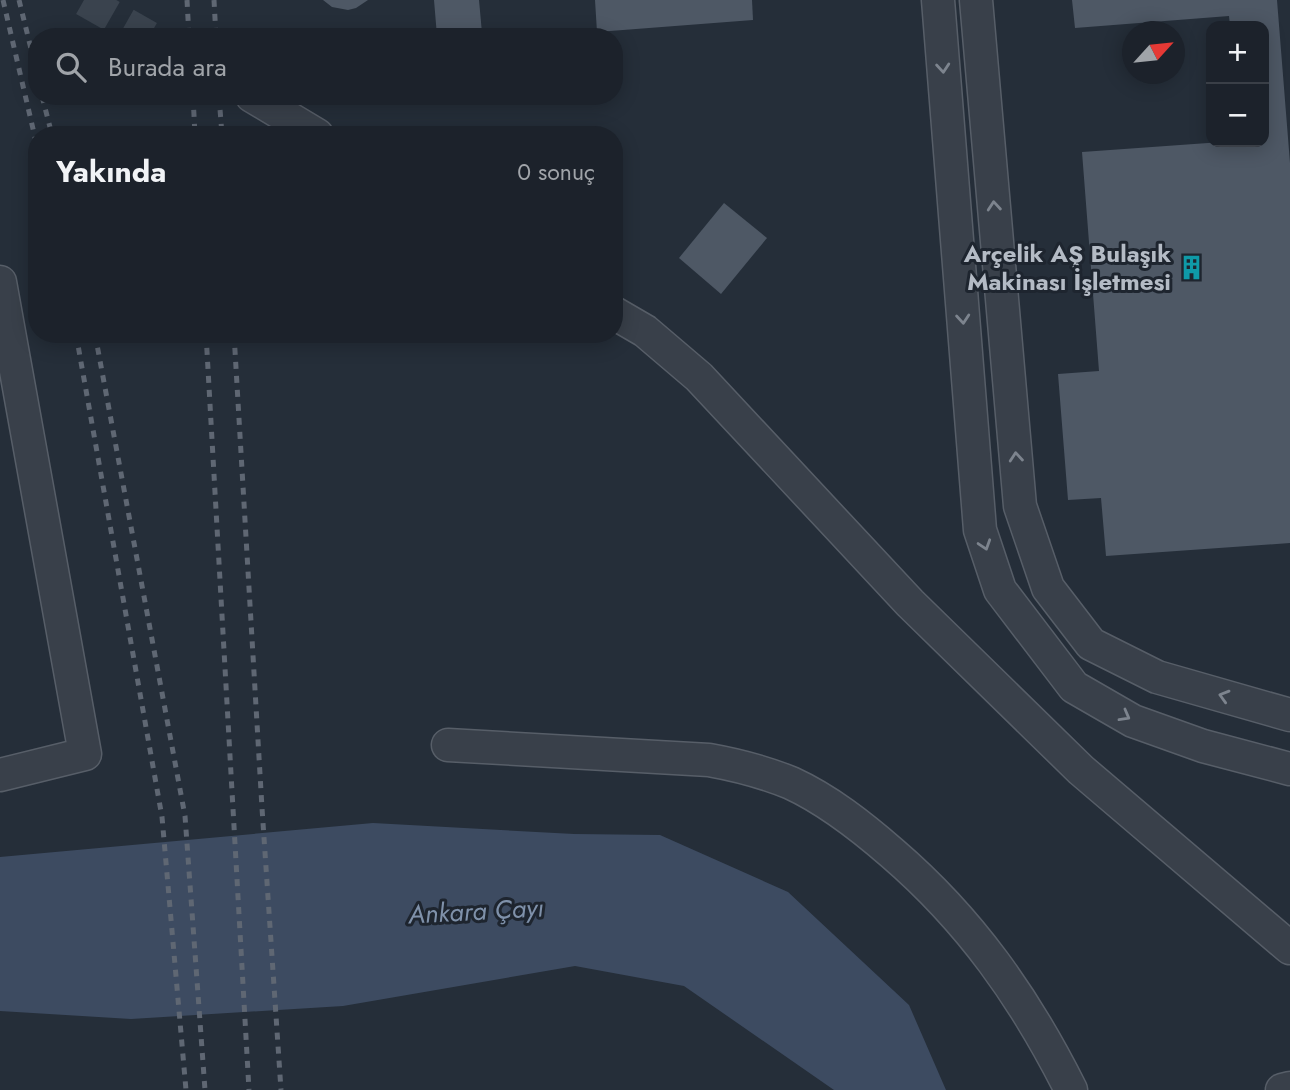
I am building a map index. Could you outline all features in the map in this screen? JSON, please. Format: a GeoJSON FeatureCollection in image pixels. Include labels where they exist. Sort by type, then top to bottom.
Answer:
{"type":"FeatureCollection","features":[{"type":"Feature","properties":{"kind":"street"},"geometry":{"type":"LineString","coordinates":[[938,0],[980,530],[1000,590],[1074,687],[1133,721],[1203,746],[1290,769]]}},
{"type":"Feature","properties":{"kind":"street"},"geometry":{"type":"LineString","coordinates":[[976,0],[1020,506],[1048,587],[1091,644],[1157,677],[1290,715]]}},
{"type":"Feature","properties":{"kind":"street"},"geometry":{"type":"LineString","coordinates":[[267,105],[302,126]]}},
{"type":"Feature","properties":{"kind":"street"},"geometry":{"type":"LineString","coordinates":[[0,282],[85,754],[0,775]]}},
{"type":"Feature","properties":{"kind":"street"},"geometry":{"type":"LineString","coordinates":[[623,318],[645,331],[699,377],[910,603],[1081,770],[1290,948]]}},
{"type":"Feature","properties":{"kind":"street"},"geometry":{"type":"LineString","coordinates":[[448,745],[709,760],[768,774],[835,807],[914,872],[944,901],[971,933],[998,966],[1044,1038],[1071,1090]]}},
{"type":"Feature","properties":{"kind":"street"},"geometry":{"type":"LineString","coordinates":[[1282,1090],[1290,1088]]}},
{"type":"Feature","properties":{"kind":"water","name":"Ankara Çayı"},"geometry":{"type":"Polygon","coordinates":[[[373,823],[574,834],[660,835],[788,892],[909,1005],[946,1090],[834,1090],[684,986],[575,966],[343,1006],[131,1019],[0,1011],[0,857],[373,823]]]}},
{"type":"Feature","properties":{"kind":"building"},"geometry":{"type":"Polygon","coordinates":[[[323,0],[368,0],[348,10],[332,7],[323,0]]]}},
{"type":"Feature","properties":{"kind":"building"},"geometry":{"type":"Polygon","coordinates":[[[434,0],[479,0],[482,28],[436,28],[434,0]]]}},
{"type":"Feature","properties":{"kind":"building"},"geometry":{"type":"Polygon","coordinates":[[[595,0],[752,0],[753,20],[623,30],[597,28],[595,0]]]}},
{"type":"Feature","properties":{"kind":"building","name":"Arçelik AŞ Bulaşık Makinası İşletmesi"},"geometry":{"type":"Polygon","coordinates":[[[1072,0],[1277,0],[1290,163],[1290,543],[1106,556],[1101,498],[1068,500],[1058,374],[1099,371],[1082,152],[1206,143],[1206,147],[1269,147],[1269,21],[1230,21],[1229,16],[1122,21],[1122,24],[1075,28],[1072,0]]]}},
{"type":"Feature","properties":{"kind":"building"},"geometry":{"type":"Polygon","coordinates":[[[724,203],[767,238],[721,294],[679,258],[724,203]]]}},
{"type":"Feature","properties":{"kind":"tunnel"},"geometry":{"type":"LineString","coordinates":[[84,0],[133,28]]}},
{"type":"Feature","properties":{"kind":"railway"},"geometry":{"type":"LineString","coordinates":[[3,0],[32,126]]}},
{"type":"Feature","properties":{"kind":"railway"},"geometry":{"type":"LineString","coordinates":[[19,0],[28,36]]}},
{"type":"Feature","properties":{"kind":"railway"},"geometry":{"type":"LineString","coordinates":[[187,0],[189,28]]}},
{"type":"Feature","properties":{"kind":"railway"},"geometry":{"type":"LineString","coordinates":[[214,0],[216,28]]}},
{"type":"Feature","properties":{"kind":"railway"},"geometry":{"type":"LineString","coordinates":[[44,105],[50,126]]}},
{"type":"Feature","properties":{"kind":"railway"},"geometry":{"type":"LineString","coordinates":[[193,105],[195,126]]}},
{"type":"Feature","properties":{"kind":"railway"},"geometry":{"type":"LineString","coordinates":[[220,105],[221,126]]}},
{"type":"Feature","properties":{"kind":"railway"},"geometry":{"type":"LineString","coordinates":[[78,343],[162,817],[186,1090]]}},
{"type":"Feature","properties":{"kind":"railway"},"geometry":{"type":"LineString","coordinates":[[97,343],[185,816],[205,1090]]}},
{"type":"Feature","properties":{"kind":"railway"},"geometry":{"type":"LineString","coordinates":[[207,343],[249,1090]]}},
{"type":"Feature","properties":{"kind":"railway"},"geometry":{"type":"LineString","coordinates":[[235,343],[281,1090]]}},
{"type":"Feature","properties":{"kind":"place","name":"Arçelik AŞ Bulaşık Makinası İşletmesi"},"geometry":{"type":"Point","coordinates":[1191,267]}}]}
